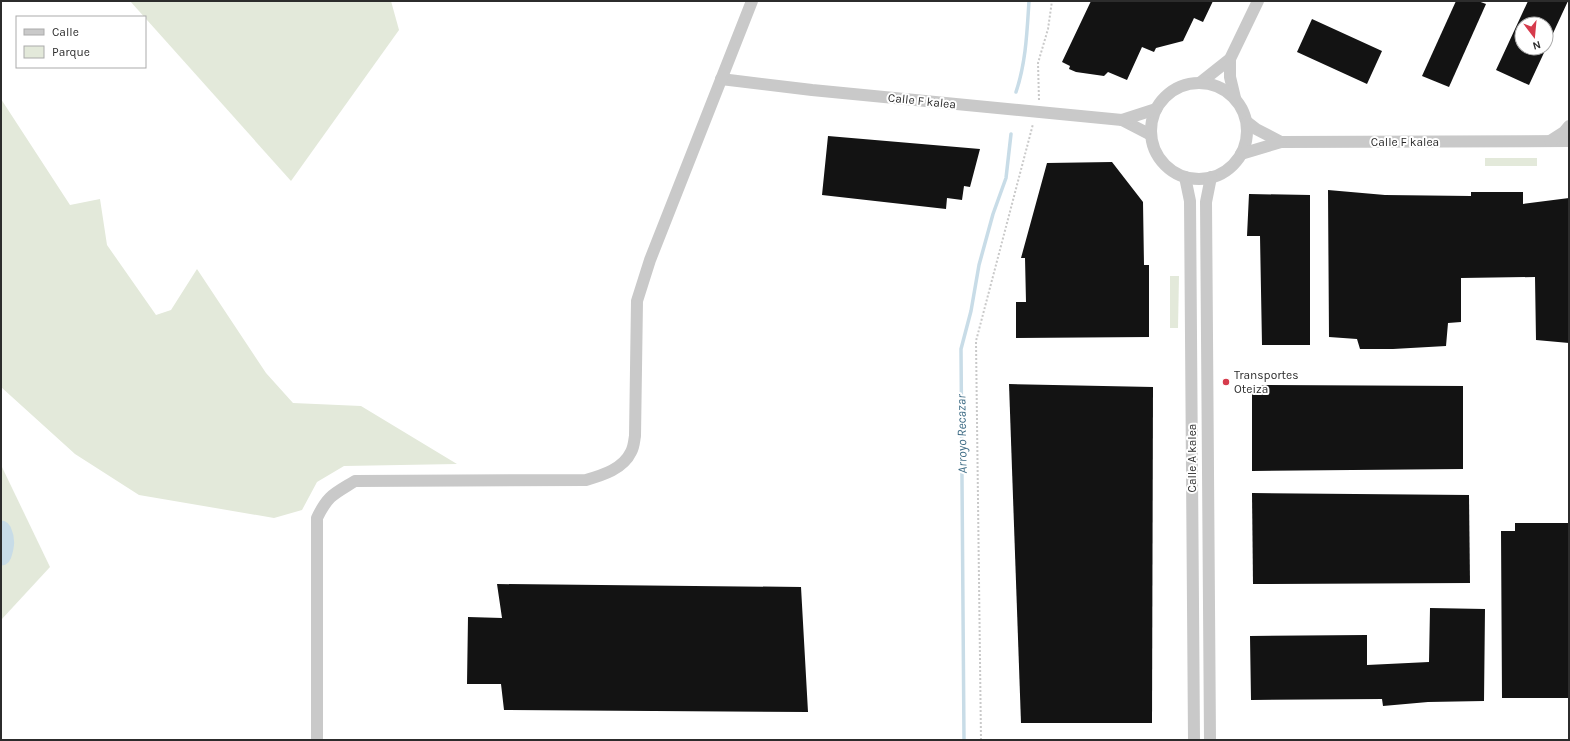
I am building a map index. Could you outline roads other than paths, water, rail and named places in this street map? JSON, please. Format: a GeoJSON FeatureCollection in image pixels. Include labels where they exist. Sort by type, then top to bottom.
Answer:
{"type":"FeatureCollection","features":[{"type":"Feature","properties":{"kind":"street"},"geometry":{"type":"LineString","coordinates":[[318,740],[317,518],[325,502],[335,493],[355,481],[586,480],[607,473],[622,464],[631,452],[635,436],[637,301],[650,260],[752,1]]}},
{"type":"Feature","properties":{"kind":"street"},"geometry":{"type":"LineString","coordinates":[[1235,98],[1230,77],[1230,59],[1258,1]]}},
{"type":"Feature","properties":{"kind":"street"},"geometry":{"type":"LineString","coordinates":[[1201,82],[1230,59]]}},
{"type":"Feature","properties":{"kind":"street","name":"Calle F kalea"},"geometry":{"type":"LineString","coordinates":[[721,79],[1122,120],[1151,135]]}},
{"type":"Feature","properties":{"kind":"street"},"geometry":{"type":"LineString","coordinates":[[1201,82],[1214,84],[1235,98],[1241,105],[1247,122],[1247,139],[1241,154],[1234,165],[1211,177],[1202,179],[1185,177],[1166,165],[1158,156],[1153,146],[1151,135],[1152,122],[1156,109],[1166,96],[1179,87],[1201,82]]}},
{"type":"Feature","properties":{"kind":"street","name":"Calle F kalea"},"geometry":{"type":"LineString","coordinates":[[1122,120],[1156,109]]}},
{"type":"Feature","properties":{"kind":"street","name":"Calle F kalea"},"geometry":{"type":"LineString","coordinates":[[1247,122],[1256,129],[1281,142],[1569,141]]}},
{"type":"Feature","properties":{"kind":"street"},"geometry":{"type":"LineString","coordinates":[[1550,141],[1564,132],[1569,126]]}},
{"type":"Feature","properties":{"kind":"street"},"geometry":{"type":"LineString","coordinates":[[1241,154],[1281,142]]}},
{"type":"Feature","properties":{"kind":"street","name":"Calle A kalea"},"geometry":{"type":"LineString","coordinates":[[1185,177],[1190,201],[1194,740]]}},
{"type":"Feature","properties":{"kind":"street","name":"Calle A kalea"},"geometry":{"type":"LineString","coordinates":[[1210,740],[1206,202],[1211,177]]}},
{"type":"Feature","properties":{"kind":"waterway","name":"Arroyo Recazar"},"geometry":{"type":"LineString","coordinates":[[1016,92],[1024,58],[1029,1]]}},
{"type":"Feature","properties":{"kind":"waterway","name":"Arroyo Recazar"},"geometry":{"type":"LineString","coordinates":[[964,740],[961,349],[971,311],[979,265],[993,214],[1006,178],[1011,134]]}},
{"type":"Feature","properties":{"kind":"waterway"},"geometry":{"type":"LineString","coordinates":[[1,531],[4,543],[1,555]]}},
{"type":"Feature","properties":{"kind":"place","name":"Transportes Oteiza"},"geometry":{"type":"Point","coordinates":[1226,382]}}]}
